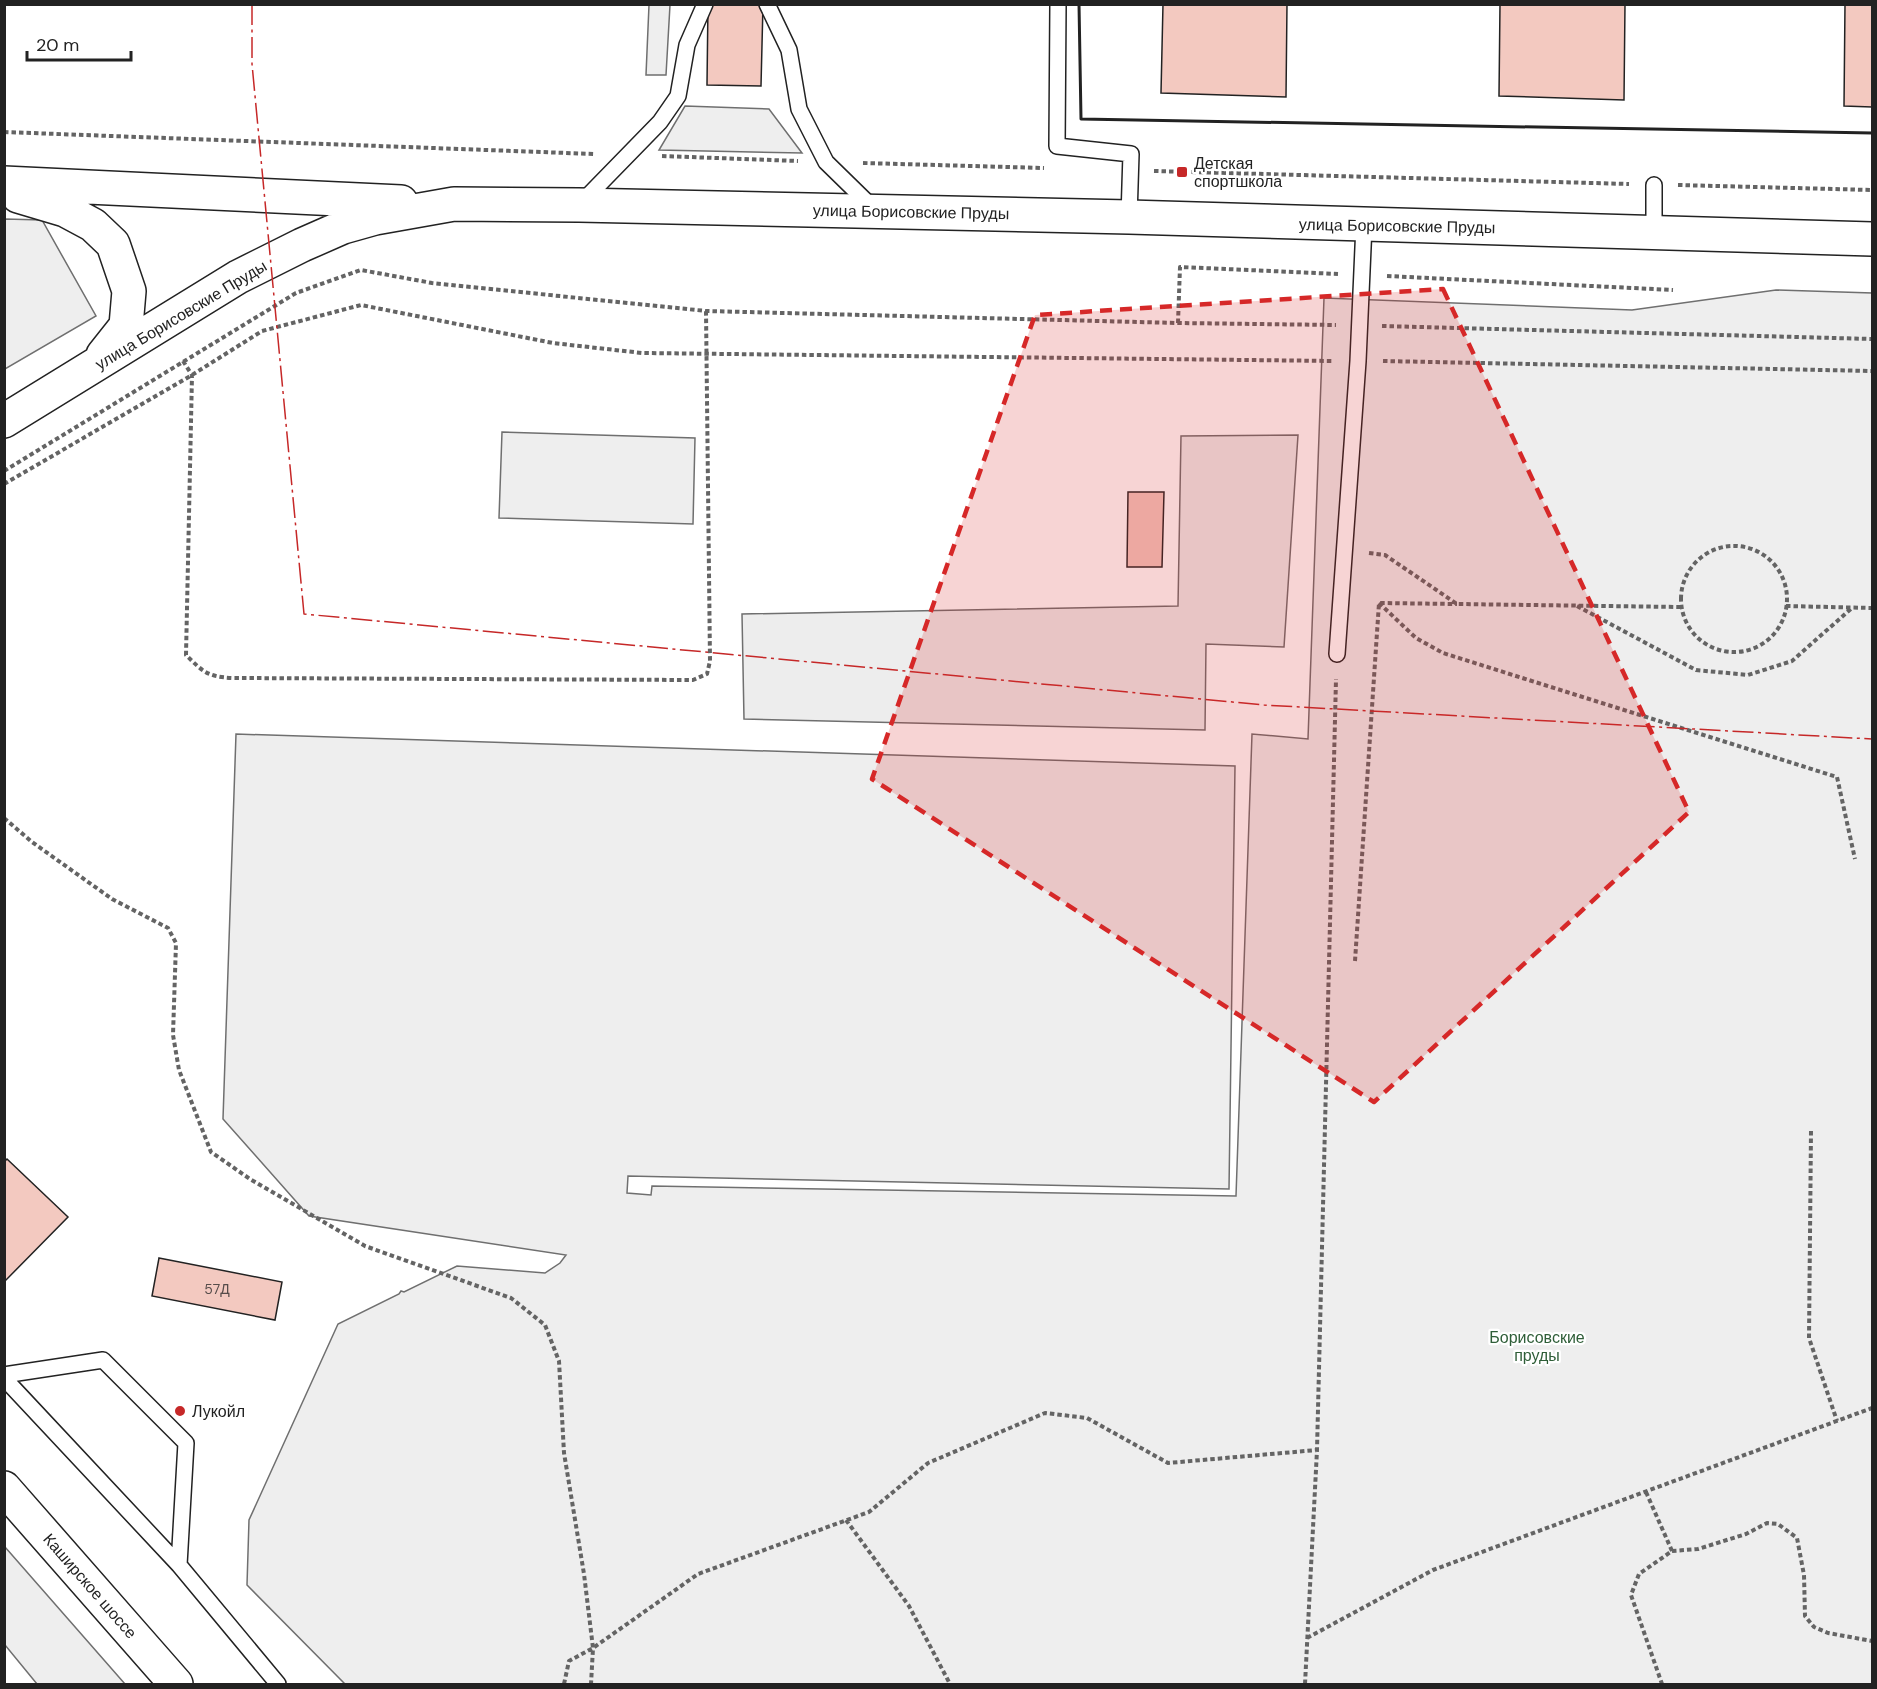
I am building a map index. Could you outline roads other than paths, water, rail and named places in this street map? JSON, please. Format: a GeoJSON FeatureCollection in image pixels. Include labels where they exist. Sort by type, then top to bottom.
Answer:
{"type":"FeatureCollection","features":[{"type":"Feature","properties":{"kind":"main road"},"geometry":{"type":"LineString","coordinates":[[4,183],[454,204]]}},
{"type":"Feature","properties":{"kind":"main road"},"geometry":{"type":"LineString","coordinates":[[4,193],[65,210],[93,225],[113,244],[129,291],[126,326],[92,369]]}},
{"type":"Feature","properties":{"kind":"main road","name":"улица Борисовские Пруды"},"geometry":{"type":"LineString","coordinates":[[4,421],[92,369],[238,277],[333,232],[375,218],[454,204],[1129,217],[1872,239]]}},
{"type":"Feature","properties":{"kind":"main road","name":"Каширское шоссе"},"geometry":{"type":"LineString","coordinates":[[4,1488],[176,1684]]}},
{"type":"Feature","properties":{"kind":"lane"},"geometry":{"type":"LineString","coordinates":[[579,205],[660,122],[678,96],[687,45],[705,4]]}},
{"type":"Feature","properties":{"kind":"lane"},"geometry":{"type":"LineString","coordinates":[[767,4],[789,50],[799,110],[826,162],[876,212]]}},
{"type":"Feature","properties":{"kind":"lane"},"geometry":{"type":"LineString","coordinates":[[1058,4],[1057,146],[1131,154],[1129,217]]}},
{"type":"Feature","properties":{"kind":"lane"},"geometry":{"type":"LineString","coordinates":[[1654,185],[1654,233]]}},
{"type":"Feature","properties":{"kind":"lane"},"geometry":{"type":"LineString","coordinates":[[1337,654],[1358,361],[1364,225]]}},
{"type":"Feature","properties":{"kind":"lane"},"geometry":{"type":"LineString","coordinates":[[4,1377],[103,1360],[186,1443],[178,1565]]}},
{"type":"Feature","properties":{"kind":"lane"},"geometry":{"type":"LineString","coordinates":[[4,1377],[178,1565],[278,1684]]}},
{"type":"Feature","properties":{"kind":"place","name":"Детская спортшкола"},"geometry":{"type":"Point","coordinates":[1182,172]}},
{"type":"Feature","properties":{"kind":"place","name":"Лукойл"},"geometry":{"type":"Point","coordinates":[180,1411]}},
{"type":"Feature","properties":{"kind":"park label","name":"Борисовские пруды"},"geometry":{"type":"Point","coordinates":[1537,1346]}}]}
